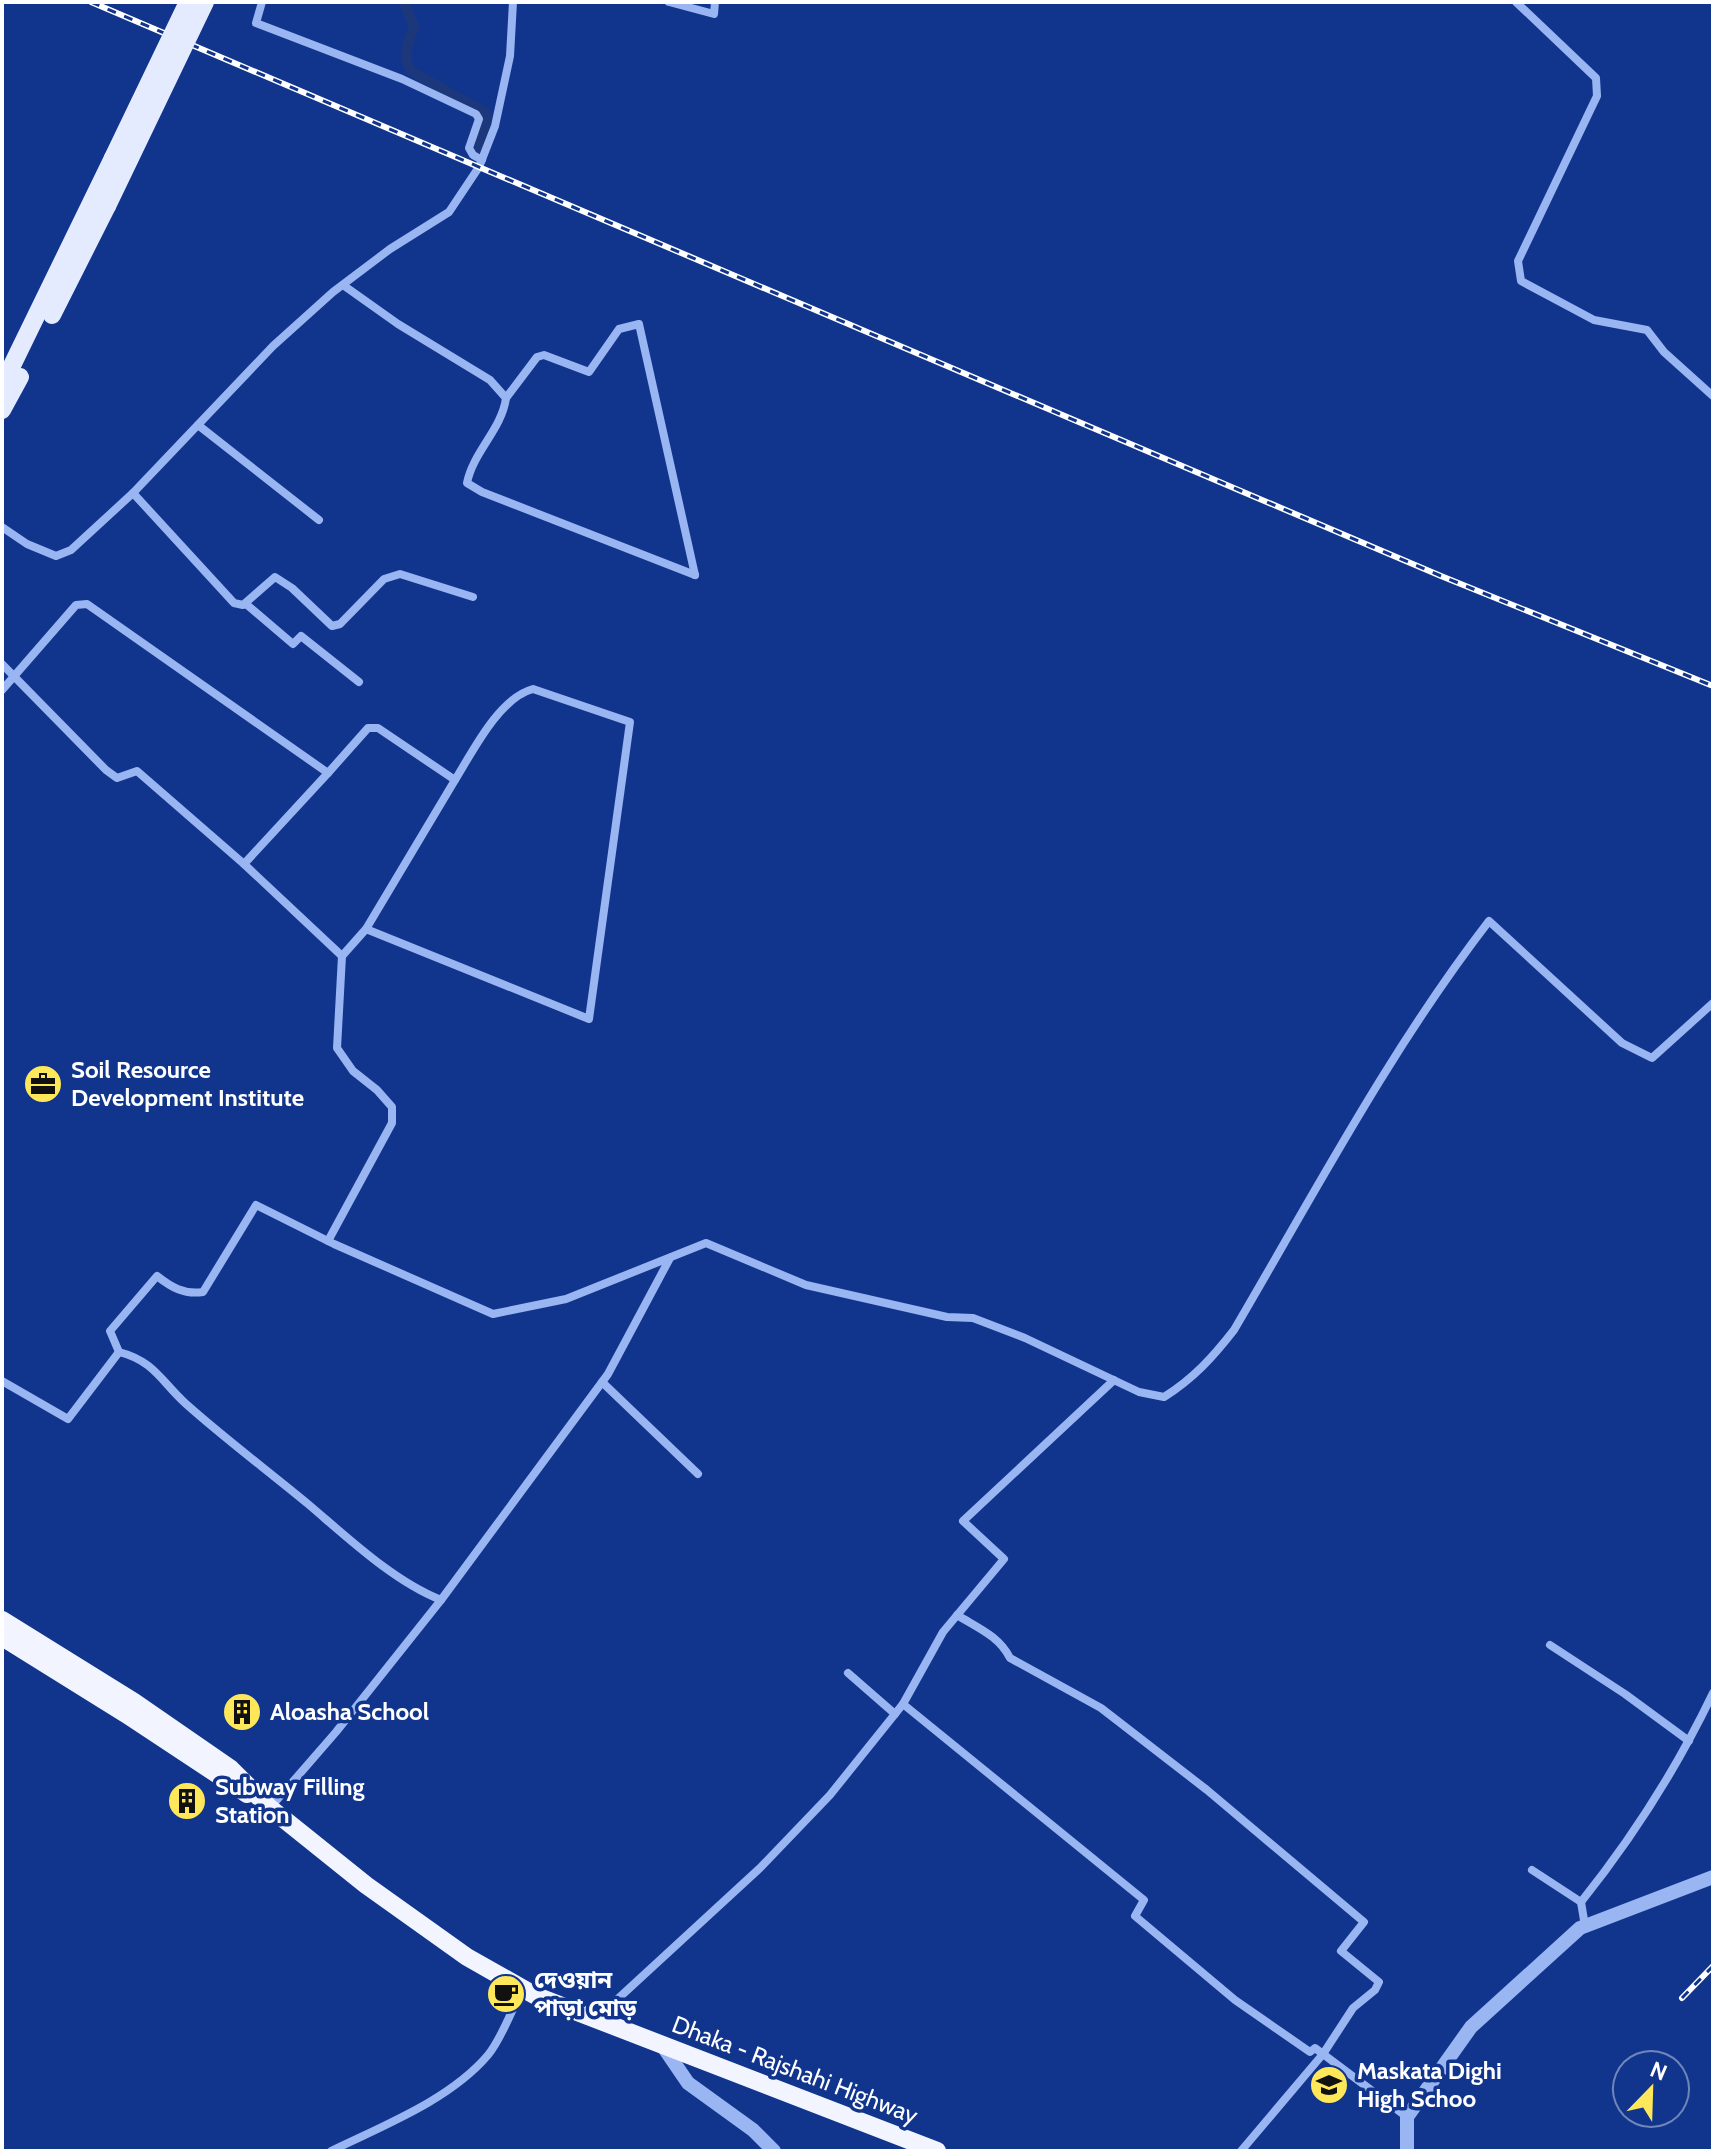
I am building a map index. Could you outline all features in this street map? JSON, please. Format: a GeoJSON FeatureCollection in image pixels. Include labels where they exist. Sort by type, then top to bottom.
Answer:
{"type":"FeatureCollection","features":[{"type":"Feature","properties":{"kind":"highway","name":"Dhaka - Rajshahi Highway"},"geometry":{"type":"LineString","coordinates":[[2,1620],[134,1702],[231,1769],[270,1808],[366,1885],[454,1948],[523,1988],[595,2019],[937,2151]]}},
{"type":"Feature","properties":{"kind":"highway","name":"Dhaka - Rajshahi Highway"},"geometry":{"type":"LineString","coordinates":[[2,1637],[270,1808]]}},
{"type":"Feature","properties":{"kind":"main road"},"geometry":{"type":"LineString","coordinates":[[2,386],[188,2]]}},
{"type":"Feature","properties":{"kind":"main road"},"geometry":{"type":"LineString","coordinates":[[2,410],[107,206],[205,2]]}},
{"type":"Feature","properties":{"kind":"street"},"geometry":{"type":"LineString","coordinates":[[262,2],[256,23],[402,79],[476,114],[479,119],[469,148],[473,155],[482,160]]}},
{"type":"Feature","properties":{"kind":"street"},"geometry":{"type":"LineString","coordinates":[[2,527],[27,544],[56,556],[71,550],[133,493],[273,346],[390,249],[449,212],[482,160],[495,126],[510,56],[513,2]]}},
{"type":"Feature","properties":{"kind":"street"},"geometry":{"type":"LineString","coordinates":[[669,2],[714,14],[715,2]]}},
{"type":"Feature","properties":{"kind":"street"},"geometry":{"type":"LineString","coordinates":[[1516,2],[1596,78],[1597,96],[1518,261],[1521,281],[1594,320],[1647,330],[1664,352],[1713,396]]}},
{"type":"Feature","properties":{"kind":"street"},"geometry":{"type":"LineString","coordinates":[[343,285],[398,324],[490,380],[506,398]]}},
{"type":"Feature","properties":{"kind":"street"},"geometry":{"type":"LineString","coordinates":[[639,324],[695,575],[482,492],[467,483],[470,467],[504,411],[506,398],[537,357],[544,355],[589,372],[619,329],[639,324]]}},
{"type":"Feature","properties":{"kind":"street"},"geometry":{"type":"LineString","coordinates":[[198,425],[319,520]]}},
{"type":"Feature","properties":{"kind":"street"},"geometry":{"type":"LineString","coordinates":[[133,493],[234,603],[246,604],[293,644],[301,636],[359,682]]}},
{"type":"Feature","properties":{"kind":"street"},"geometry":{"type":"LineString","coordinates":[[246,604],[275,577],[292,588],[332,626],[340,624],[384,579],[400,574],[473,597]]}},
{"type":"Feature","properties":{"kind":"street"},"geometry":{"type":"LineString","coordinates":[[2,690],[76,605],[87,604],[328,773]]}},
{"type":"Feature","properties":{"kind":"street"},"geometry":{"type":"LineString","coordinates":[[2,664],[106,770],[117,778],[137,771],[244,864],[342,956]]}},
{"type":"Feature","properties":{"kind":"street"},"geometry":{"type":"LineString","coordinates":[[328,1241],[392,1123],[392,1107],[353,1071],[337,1048],[342,956],[366,929],[482,735],[519,693],[533,689],[630,722],[589,1019],[366,929]]}},
{"type":"Feature","properties":{"kind":"street"},"geometry":{"type":"LineString","coordinates":[[244,864],[368,728],[378,728],[455,780]]}},
{"type":"Feature","properties":{"kind":"street"},"geometry":{"type":"LineString","coordinates":[[441,1600],[421,1592],[352,1541],[183,1401],[157,1371],[119,1352],[110,1331],[157,1276],[172,1288],[192,1294],[203,1292],[256,1205],[328,1241],[493,1314],[566,1299],[706,1243],[806,1285],[947,1317],[973,1318],[1025,1338],[1139,1392],[1164,1397],[1188,1382],[1234,1330],[1373,1092],[1450,972],[1489,921],[1622,1043],[1652,1058],[1713,1003]]}},
{"type":"Feature","properties":{"kind":"street"},"geometry":{"type":"LineString","coordinates":[[270,1808],[336,1732],[499,1524],[602,1382],[670,1258]]}},
{"type":"Feature","properties":{"kind":"street"},"geometry":{"type":"LineString","coordinates":[[2,1381],[68,1419],[119,1352]]}},
{"type":"Feature","properties":{"kind":"street"},"geometry":{"type":"LineString","coordinates":[[595,2019],[760,1868],[830,1795],[903,1704],[943,1632],[1004,1559],[963,1521],[1114,1380]]}},
{"type":"Feature","properties":{"kind":"street"},"geometry":{"type":"LineString","coordinates":[[602,1382],[698,1474]]}},
{"type":"Feature","properties":{"kind":"street"},"geometry":{"type":"LineString","coordinates":[[957,1615],[992,1635],[1004,1646],[1010,1658],[1101,1708],[1207,1790],[1364,1922],[1341,1951],[1379,1982],[1375,1990],[1353,2008],[1323,2054],[1241,2151]]}},
{"type":"Feature","properties":{"kind":"street"},"geometry":{"type":"LineString","coordinates":[[1550,1645],[1689,1741]]}},
{"type":"Feature","properties":{"kind":"street"},"geometry":{"type":"LineString","coordinates":[[848,1673],[895,1714]]}},
{"type":"Feature","properties":{"kind":"street"},"geometry":{"type":"LineString","coordinates":[[1581,1902],[1613,1863],[1648,1811],[1713,1693]]}},
{"type":"Feature","properties":{"kind":"street"},"geometry":{"type":"LineString","coordinates":[[903,1704],[1144,1900],[1135,1916],[1235,2000],[1310,2052],[1315,2048],[1407,2117]]}},
{"type":"Feature","properties":{"kind":"street"},"geometry":{"type":"LineString","coordinates":[[1532,1870],[1581,1902],[1585,1926]]}},
{"type":"Feature","properties":{"kind":"street"},"geometry":{"type":"LineString","coordinates":[[1407,2151],[1407,2117],[1471,2027],[1585,1926],[1713,1877]]}},
{"type":"Feature","properties":{"kind":"street"},"geometry":{"type":"LineString","coordinates":[[331,2151],[457,2085],[489,2054],[523,1988]]}},
{"type":"Feature","properties":{"kind":"street"},"geometry":{"type":"LineString","coordinates":[[662,2045],[688,2083],[753,2130],[774,2151]]}},
{"type":"Feature","properties":{"kind":"waterway"},"geometry":{"type":"LineString","coordinates":[[404,2],[414,27],[406,54],[411,71],[484,112],[487,117],[479,149]]}},
{"type":"Feature","properties":{"kind":"railway"},"geometry":{"type":"LineString","coordinates":[[91,2],[1441,576],[1713,686]]}},
{"type":"Feature","properties":{"kind":"railway"},"geometry":{"type":"LineString","coordinates":[[1682,1998],[1713,1966]]}},
{"type":"Feature","properties":{"kind":"place","name":"Soil Resource Development Institute"},"geometry":{"type":"Point","coordinates":[43,1084]}},
{"type":"Feature","properties":{"kind":"place","name":"Aloasha School"},"geometry":{"type":"Point","coordinates":[242,1712]}},
{"type":"Feature","properties":{"kind":"place","name":"Subway Filling Station"},"geometry":{"type":"Point","coordinates":[187,1801]}},
{"type":"Feature","properties":{"kind":"place","name":"দেওয়ান পাড়া মোড়"},"geometry":{"type":"Point","coordinates":[506,1994]}},
{"type":"Feature","properties":{"kind":"place","name":"Maskata Dighi High Schoo"},"geometry":{"type":"Point","coordinates":[1329,2085]}}]}
